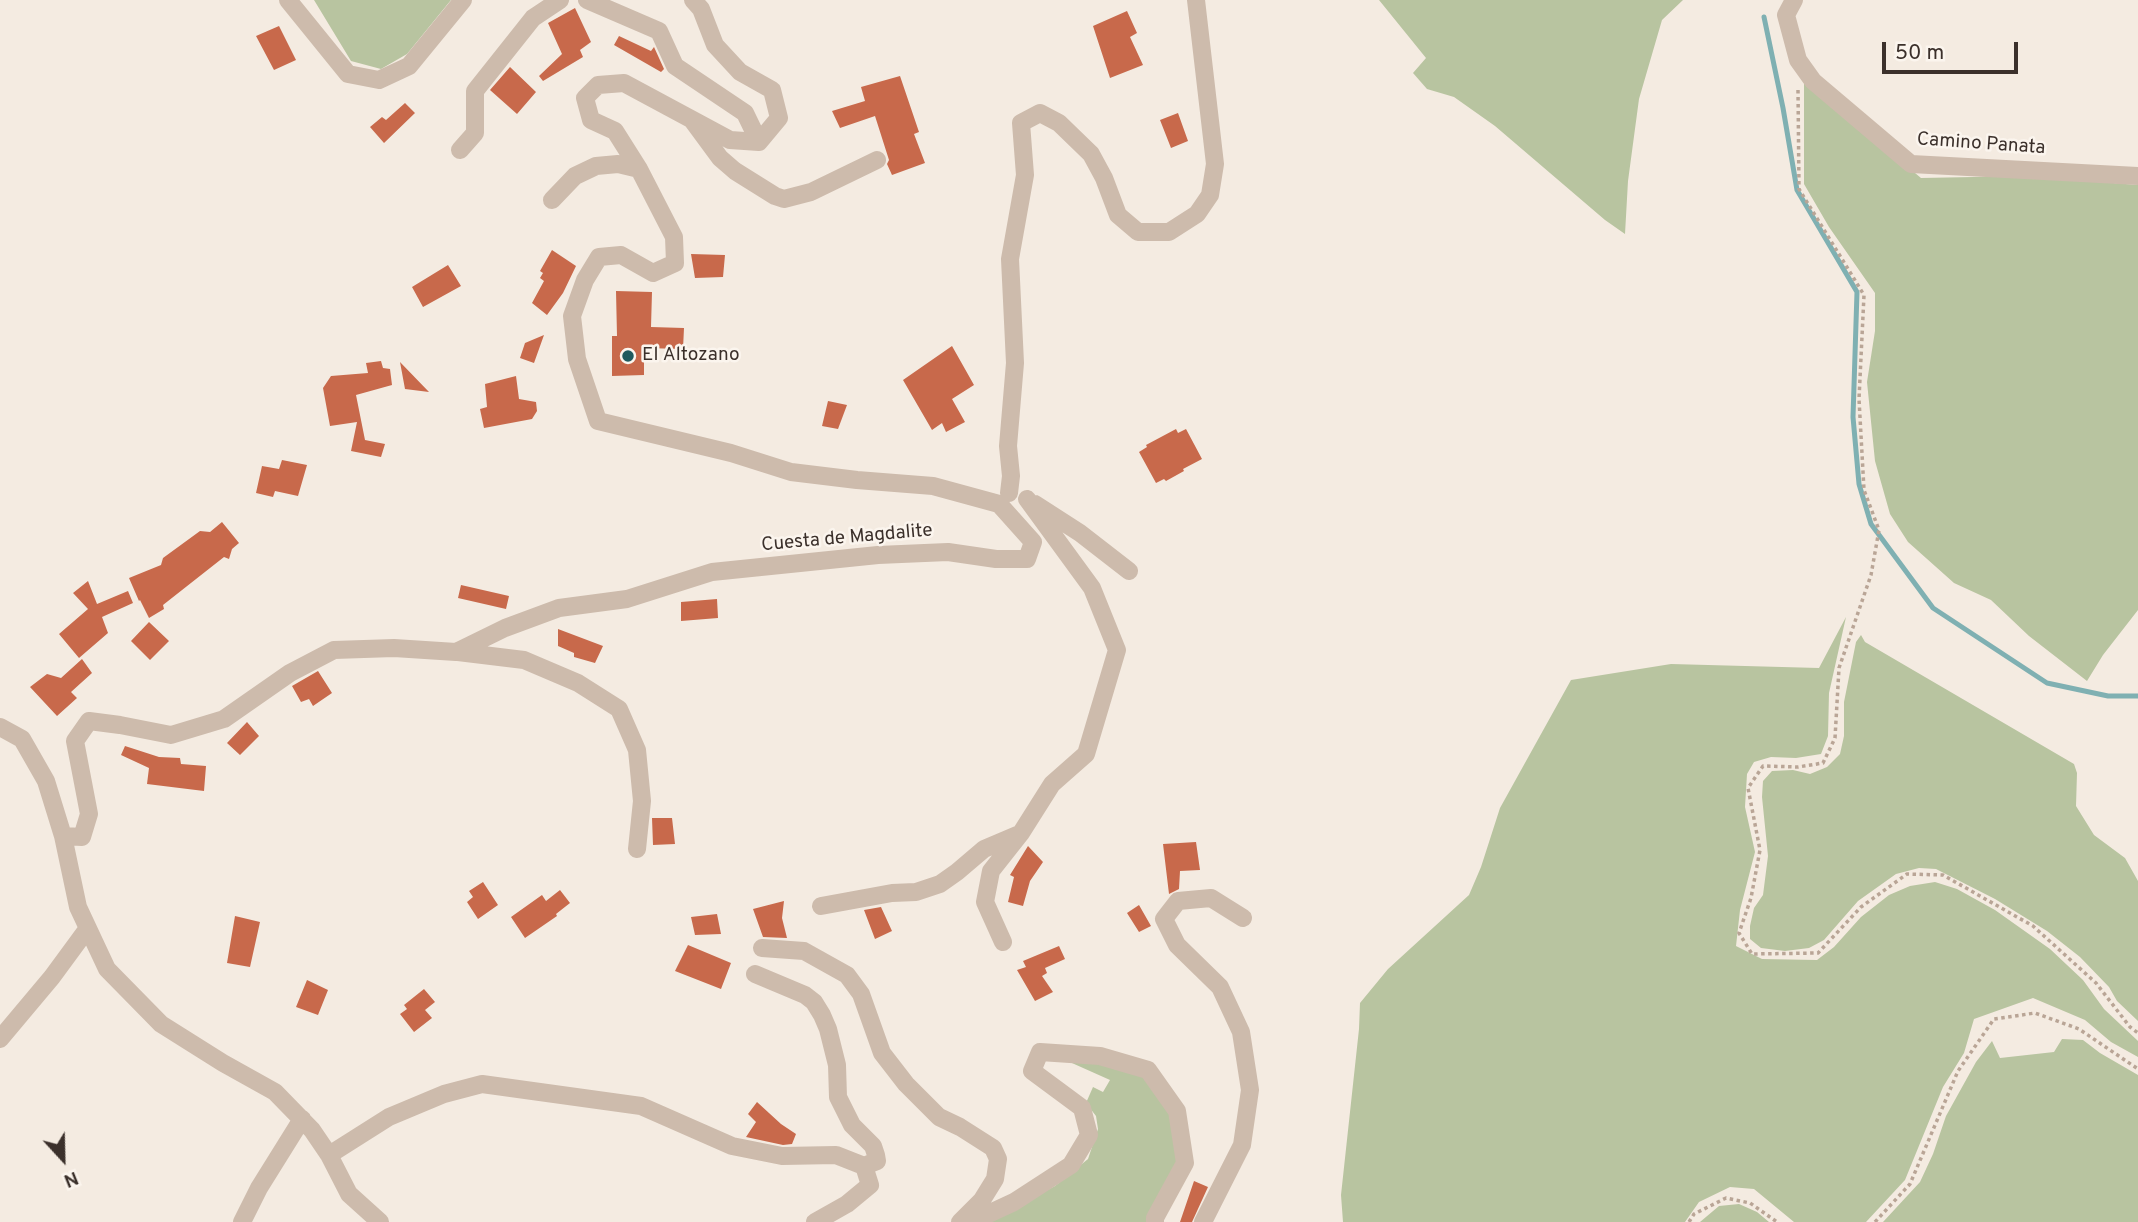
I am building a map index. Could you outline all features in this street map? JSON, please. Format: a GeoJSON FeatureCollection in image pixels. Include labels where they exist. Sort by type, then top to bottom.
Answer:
{"type":"FeatureCollection","features":[{"type":"Feature","properties":{"kind":"street"},"geometry":{"type":"LineString","coordinates":[[288,0],[348,74],[379,80],[410,66],[463,0]]}},
{"type":"Feature","properties":{"kind":"street"},"geometry":{"type":"LineString","coordinates":[[460,150],[475,133],[475,91],[533,18],[560,0]]}},
{"type":"Feature","properties":{"kind":"street"},"geometry":{"type":"LineString","coordinates":[[587,0],[659,31],[675,66],[745,113],[759,142]]}},
{"type":"Feature","properties":{"kind":"street"},"geometry":{"type":"LineString","coordinates":[[693,0],[701,9],[715,45],[740,72],[772,90],[779,118],[759,142]]}},
{"type":"Feature","properties":{"kind":"street"},"geometry":{"type":"LineString","coordinates":[[1006,491],[1015,363],[1010,258],[1025,175],[1021,123],[1040,113],[1059,123],[1091,155],[1104,178],[1118,215],[1138,232],[1169,233],[1197,214],[1210,195],[1215,164],[1196,0]]}},
{"type":"Feature","properties":{"kind":"street","name":"Camino Panata"},"geometry":{"type":"LineString","coordinates":[[1794,0],[1786,15],[1798,60],[1813,81],[1911,164],[2138,176]]}},
{"type":"Feature","properties":{"kind":"street"},"geometry":{"type":"LineString","coordinates":[[759,142],[730,140],[624,83],[598,85],[585,98],[591,120],[615,131],[639,169],[674,237],[675,263],[653,273],[621,255],[599,257],[585,280],[572,316],[577,359],[598,421],[731,453],[791,472],[857,480],[1006,491],[1027,499],[1080,533],[1129,571]]}},
{"type":"Feature","properties":{"kind":"street"},"geometry":{"type":"LineString","coordinates":[[690,118],[720,158],[735,171],[784,199],[811,192],[877,159]]}},
{"type":"Feature","properties":{"kind":"street"},"geometry":{"type":"LineString","coordinates":[[552,200],[575,176],[596,166],[618,164],[639,169]]}},
{"type":"Feature","properties":{"kind":"street","name":"Cuesta de Magdalite"},"geometry":{"type":"LineString","coordinates":[[63,836],[82,837],[89,814],[75,741],[89,721],[171,735],[224,719],[290,673],[334,650],[394,648],[456,652],[505,628],[559,608],[627,599],[712,572],[878,555],[948,551],[996,559],[1027,559],[1033,542],[1006,491]]}},
{"type":"Feature","properties":{"kind":"street"},"geometry":{"type":"LineString","coordinates":[[1003,942],[985,902],[991,871],[1021,833],[1052,785],[1086,754],[1117,650],[1092,587],[1027,499]]}},
{"type":"Feature","properties":{"kind":"street"},"geometry":{"type":"LineString","coordinates":[[456,652],[524,660],[579,683],[619,709],[637,750],[642,801],[637,849]]}},
{"type":"Feature","properties":{"kind":"street"},"geometry":{"type":"LineString","coordinates":[[0,727],[22,739],[46,781],[63,836],[78,907],[107,969],[160,1024],[275,1091],[302,1119],[329,1155],[349,1194],[380,1222]]}},
{"type":"Feature","properties":{"kind":"street"},"geometry":{"type":"LineString","coordinates":[[821,906],[892,893],[916,892],[940,884],[984,849],[1021,833]]}},
{"type":"Feature","properties":{"kind":"street"},"geometry":{"type":"LineString","coordinates":[[1203,1222],[1242,1145],[1250,1090],[1241,1032],[1220,987],[1177,945],[1164,919],[1178,901],[1211,898],[1243,918]]}},
{"type":"Feature","properties":{"kind":"street"},"geometry":{"type":"LineString","coordinates":[[0,1039],[88,928]]}},
{"type":"Feature","properties":{"kind":"street"},"geometry":{"type":"LineString","coordinates":[[762,948],[804,951],[847,975],[861,994],[882,1053],[906,1084],[939,1116],[993,1149],[998,1159],[995,1179],[982,1200],[960,1222]]}},
{"type":"Feature","properties":{"kind":"street"},"geometry":{"type":"LineString","coordinates":[[329,1155],[389,1117],[444,1094],[482,1084],[641,1106],[732,1146],[782,1156],[836,1155],[864,1166],[877,1161],[873,1146],[852,1125],[838,1097],[837,1065],[828,1029],[814,1002],[805,995],[755,974]]}},
{"type":"Feature","properties":{"kind":"street"},"geometry":{"type":"LineString","coordinates":[[971,1222],[1014,1202],[1071,1165],[1089,1135],[1082,1108],[1032,1071],[1040,1052],[1100,1056],[1148,1070],[1177,1111],[1185,1163],[1155,1217],[1155,1222]]}},
{"type":"Feature","properties":{"kind":"street"},"geometry":{"type":"LineString","coordinates":[[242,1222],[259,1188],[302,1119]]}},
{"type":"Feature","properties":{"kind":"street"},"geometry":{"type":"LineString","coordinates":[[815,1222],[847,1204],[870,1185],[864,1166]]}},
{"type":"Feature","properties":{"kind":"path"},"geometry":{"type":"LineString","coordinates":[[1798,60],[1798,189],[1864,295],[1859,399],[1864,490],[1879,530],[1871,575],[1839,668],[1835,738],[1823,762],[1798,767],[1763,766],[1748,788],[1760,850],[1751,898],[1739,933],[1752,954],[1818,953],[1861,907],[1907,874],[1943,875],[2033,926],[2096,983],[2130,1027],[2138,1033]]}},
{"type":"Feature","properties":{"kind":"path"},"geometry":{"type":"LineString","coordinates":[[1875,1222],[1910,1184],[1958,1071],[1994,1019],[2035,1013],[2079,1029],[2138,1069]]}},
{"type":"Feature","properties":{"kind":"path"},"geometry":{"type":"LineString","coordinates":[[1689,1222],[1694,1214],[1726,1198],[1750,1203],[1777,1222]]}},
{"type":"Feature","properties":{"kind":"green space"},"geometry":{"type":"Polygon","coordinates":[[[314,0],[451,0],[407,54],[381,69],[351,61],[314,0]]]}},
{"type":"Feature","properties":{"kind":"green space"},"geometry":{"type":"Polygon","coordinates":[[[1379,0],[1683,0],[1662,20],[1639,99],[1628,181],[1625,234],[1495,126],[1454,97],[1427,89],[1413,73],[1426,58],[1379,0]]]}},
{"type":"Feature","properties":{"kind":"green space"},"geometry":{"type":"Polygon","coordinates":[[[1804,80],[1921,178],[2026,176],[2138,185],[2138,610],[2103,655],[2087,681],[2029,636],[1991,600],[1954,583],[1908,542],[1890,514],[1875,461],[1867,382],[1875,331],[1875,293],[1829,227],[1804,184],[1804,80]]]}},
{"type":"Feature","properties":{"kind":"green space"},"geometry":{"type":"Polygon","coordinates":[[[1846,617],[1829,693],[1828,736],[1821,754],[1796,758],[1771,757],[1754,762],[1747,774],[1745,807],[1755,852],[1740,910],[1736,946],[1762,959],[1817,960],[1834,947],[1861,917],[1889,895],[1910,886],[1935,882],[1957,889],[1995,910],[2050,949],[2083,980],[2104,1009],[2138,1041],[2138,1057],[2111,1042],[2085,1020],[2033,998],[1974,1019],[1964,1053],[1943,1087],[1905,1180],[1866,1222],[1794,1222],[1754,1189],[1730,1187],[1699,1202],[1685,1222],[1343,1222],[1341,1195],[1360,1003],[1388,969],[1469,895],[1500,808],[1571,680],[1671,664],[1819,668],[1846,617]]]}},
{"type":"Feature","properties":{"kind":"green space"},"geometry":{"type":"Polygon","coordinates":[[[1861,635],[1865,642],[2074,764],[2077,773],[2076,806],[2094,835],[2125,858],[2138,881],[2138,1021],[2117,1001],[2109,987],[2080,957],[2047,931],[1995,899],[1936,869],[1919,868],[1896,874],[1858,901],[1824,940],[1809,948],[1785,951],[1761,948],[1750,939],[1754,908],[1763,895],[1768,856],[1763,781],[1772,771],[1793,770],[1810,774],[1827,767],[1840,754],[1844,736],[1844,702],[1856,642],[1861,635]]]}},
{"type":"Feature","properties":{"kind":"green space"},"geometry":{"type":"Polygon","coordinates":[[[2062,1039],[2083,1040],[2138,1075],[2138,1222],[1883,1222],[1920,1182],[1946,1116],[1976,1062],[1992,1041],[2000,1058],[2054,1052],[2062,1039]]]}},
{"type":"Feature","properties":{"kind":"green space"},"geometry":{"type":"Polygon","coordinates":[[[1054,1055],[1090,1060],[1147,1078],[1171,1115],[1180,1162],[1149,1222],[988,1222],[1055,1186],[1088,1159],[1098,1129],[1096,1116],[1086,1103],[1093,1087],[1103,1092],[1110,1080],[1054,1055]]]}},
{"type":"Feature","properties":{"kind":"green space"},"geometry":{"type":"Polygon","coordinates":[[[1739,1204],[1757,1212],[1769,1222],[1700,1222],[1719,1206],[1739,1204]]]}},
{"type":"Feature","properties":{"kind":"building"},"geometry":{"type":"Polygon","coordinates":[[[575,8],[591,42],[580,50],[583,57],[543,81],[539,76],[562,54],[548,23],[575,8]]]}},
{"type":"Feature","properties":{"kind":"building"},"geometry":{"type":"Polygon","coordinates":[[[1127,11],[1137,33],[1130,37],[1143,65],[1110,78],[1093,26],[1127,11]]]}},
{"type":"Feature","properties":{"kind":"building"},"geometry":{"type":"Polygon","coordinates":[[[279,26],[296,60],[274,70],[256,36],[279,26]]]}},
{"type":"Feature","properties":{"kind":"building"},"geometry":{"type":"Polygon","coordinates":[[[619,36],[651,51],[654,47],[664,69],[661,72],[614,45],[619,36]]]}},
{"type":"Feature","properties":{"kind":"building"},"geometry":{"type":"Polygon","coordinates":[[[510,67],[536,92],[517,114],[490,90],[510,67]]]}},
{"type":"Feature","properties":{"kind":"building"},"geometry":{"type":"Polygon","coordinates":[[[900,76],[919,132],[914,134],[925,163],[892,175],[875,116],[840,128],[832,111],[865,101],[861,87],[900,76]]]}},
{"type":"Feature","properties":{"kind":"building"},"geometry":{"type":"Polygon","coordinates":[[[405,103],[415,113],[384,143],[370,127],[382,117],[386,120],[405,103]]]}},
{"type":"Feature","properties":{"kind":"building"},"geometry":{"type":"Polygon","coordinates":[[[1178,113],[1188,141],[1171,148],[1160,120],[1178,113]]]}},
{"type":"Feature","properties":{"kind":"building"},"geometry":{"type":"Polygon","coordinates":[[[552,250],[576,266],[563,293],[547,315],[532,303],[544,281],[540,278],[543,273],[540,271],[552,250]]]}},
{"type":"Feature","properties":{"kind":"building"},"geometry":{"type":"Polygon","coordinates":[[[691,254],[725,255],[723,277],[695,278],[691,254]]]}},
{"type":"Feature","properties":{"kind":"building"},"geometry":{"type":"Polygon","coordinates":[[[448,265],[461,286],[423,307],[412,287],[448,265]]]}},
{"type":"Feature","properties":{"kind":"building"},"geometry":{"type":"Polygon","coordinates":[[[616,291],[652,292],[651,327],[684,328],[683,349],[644,348],[644,375],[612,376],[612,336],[617,336],[616,291]]]}},
{"type":"Feature","properties":{"kind":"building"},"geometry":{"type":"Polygon","coordinates":[[[544,335],[534,363],[520,358],[525,343],[544,335]]]}},
{"type":"Feature","properties":{"kind":"building"},"geometry":{"type":"Polygon","coordinates":[[[952,346],[974,385],[952,399],[965,422],[946,432],[942,423],[932,430],[903,380],[952,346]]]}},
{"type":"Feature","properties":{"kind":"building"},"geometry":{"type":"Polygon","coordinates":[[[381,361],[383,368],[390,369],[392,385],[356,395],[365,440],[385,444],[381,457],[351,451],[357,422],[330,426],[323,388],[331,376],[368,373],[366,363],[381,361]]]}},
{"type":"Feature","properties":{"kind":"building"},"geometry":{"type":"Polygon","coordinates":[[[400,362],[429,392],[405,389],[400,362]]]}},
{"type":"Feature","properties":{"kind":"building"},"geometry":{"type":"Polygon","coordinates":[[[516,376],[519,399],[536,402],[537,411],[532,419],[484,428],[480,409],[487,407],[485,384],[516,376]]]}},
{"type":"Feature","properties":{"kind":"building"},"geometry":{"type":"Polygon","coordinates":[[[828,401],[847,405],[838,429],[822,426],[828,401]]]}},
{"type":"Feature","properties":{"kind":"building"},"geometry":{"type":"Polygon","coordinates":[[[1176,429],[1178,433],[1186,429],[1202,459],[1166,481],[1164,479],[1156,483],[1139,452],[1147,447],[1146,445],[1176,429]]]}},
{"type":"Feature","properties":{"kind":"building"},"geometry":{"type":"Polygon","coordinates":[[[282,460],[307,465],[298,496],[275,491],[273,497],[256,493],[262,466],[279,469],[282,460]]]}},
{"type":"Feature","properties":{"kind":"building"},"geometry":{"type":"Polygon","coordinates":[[[222,522],[239,543],[232,549],[229,559],[224,557],[163,605],[164,609],[149,618],[129,578],[161,565],[163,558],[200,531],[210,532],[222,522]]]}},
{"type":"Feature","properties":{"kind":"building"},"geometry":{"type":"Polygon","coordinates":[[[88,581],[97,604],[128,591],[133,603],[102,617],[108,633],[79,658],[59,634],[88,609],[73,593],[88,581]]]}},
{"type":"Feature","properties":{"kind":"building"},"geometry":{"type":"Polygon","coordinates":[[[461,585],[509,596],[506,609],[458,598],[461,585]]]}},
{"type":"Feature","properties":{"kind":"building"},"geometry":{"type":"Polygon","coordinates":[[[717,599],[718,618],[681,621],[681,602],[717,599]]]}},
{"type":"Feature","properties":{"kind":"building"},"geometry":{"type":"Polygon","coordinates":[[[149,622],[169,641],[150,660],[131,641],[149,622]]]}},
{"type":"Feature","properties":{"kind":"building"},"geometry":{"type":"Polygon","coordinates":[[[558,629],[603,646],[595,663],[574,657],[574,653],[558,646],[558,629]]]}},
{"type":"Feature","properties":{"kind":"building"},"geometry":{"type":"Polygon","coordinates":[[[82,659],[92,673],[71,692],[77,698],[57,716],[30,687],[47,674],[61,678],[82,659]]]}},
{"type":"Feature","properties":{"kind":"building"},"geometry":{"type":"Polygon","coordinates":[[[318,671],[332,693],[313,706],[309,699],[301,702],[292,686],[318,671]]]}},
{"type":"Feature","properties":{"kind":"building"},"geometry":{"type":"Polygon","coordinates":[[[247,722],[259,736],[240,755],[227,743],[247,722]]]}},
{"type":"Feature","properties":{"kind":"building"},"geometry":{"type":"Polygon","coordinates":[[[125,746],[159,757],[180,758],[181,764],[206,766],[204,791],[147,784],[149,768],[121,755],[125,746]]]}},
{"type":"Feature","properties":{"kind":"building"},"geometry":{"type":"Polygon","coordinates":[[[652,818],[672,818],[675,844],[653,845],[652,818]]]}},
{"type":"Feature","properties":{"kind":"building"},"geometry":{"type":"Polygon","coordinates":[[[1196,842],[1200,870],[1180,871],[1179,889],[1169,894],[1163,844],[1196,842]]]}},
{"type":"Feature","properties":{"kind":"building"},"geometry":{"type":"Polygon","coordinates":[[[1028,846],[1043,862],[1030,881],[1023,906],[1008,902],[1014,877],[1010,875],[1028,846]]]}},
{"type":"Feature","properties":{"kind":"building"},"geometry":{"type":"Polygon","coordinates":[[[483,882],[498,905],[478,919],[467,902],[473,897],[469,891],[483,882]]]}},
{"type":"Feature","properties":{"kind":"building"},"geometry":{"type":"Polygon","coordinates":[[[560,890],[570,903],[556,914],[557,916],[525,938],[511,917],[542,895],[546,901],[560,890]]]}},
{"type":"Feature","properties":{"kind":"building"},"geometry":{"type":"Polygon","coordinates":[[[784,901],[782,918],[787,938],[763,937],[753,909],[784,901]]]}},
{"type":"Feature","properties":{"kind":"building"},"geometry":{"type":"Polygon","coordinates":[[[1139,905],[1151,926],[1139,932],[1127,913],[1139,905]]]}},
{"type":"Feature","properties":{"kind":"building"},"geometry":{"type":"Polygon","coordinates":[[[881,907],[892,931],[875,939],[864,910],[881,907]]]}},
{"type":"Feature","properties":{"kind":"building"},"geometry":{"type":"Polygon","coordinates":[[[717,914],[721,934],[695,935],[691,917],[717,914]]]}},
{"type":"Feature","properties":{"kind":"building"},"geometry":{"type":"Polygon","coordinates":[[[235,916],[260,922],[250,967],[227,963],[235,916]]]}},
{"type":"Feature","properties":{"kind":"building"},"geometry":{"type":"Polygon","coordinates":[[[688,945],[731,963],[721,989],[675,971],[688,945]]]}},
{"type":"Feature","properties":{"kind":"building"},"geometry":{"type":"Polygon","coordinates":[[[1059,946],[1065,959],[1045,968],[1047,973],[1042,976],[1053,992],[1035,1001],[1017,970],[1026,967],[1023,961],[1059,946]]]}},
{"type":"Feature","properties":{"kind":"building"},"geometry":{"type":"Polygon","coordinates":[[[307,980],[328,990],[318,1015],[296,1007],[307,980]]]}},
{"type":"Feature","properties":{"kind":"building"},"geometry":{"type":"Polygon","coordinates":[[[424,989],[435,1002],[425,1010],[432,1018],[414,1032],[400,1014],[407,1009],[404,1005],[424,989]]]}},
{"type":"Feature","properties":{"kind":"building"},"geometry":{"type":"Polygon","coordinates":[[[757,1102],[796,1134],[792,1144],[783,1145],[746,1137],[756,1122],[748,1114],[757,1102]]]}},
{"type":"Feature","properties":{"kind":"building"},"geometry":{"type":"Polygon","coordinates":[[[1194,1181],[1208,1187],[1192,1222],[1180,1222],[1194,1181]]]}},
{"type":"Feature","properties":{"kind":"waterway"},"geometry":{"type":"LineString","coordinates":[[1764,17],[1797,190],[1857,292],[1853,417],[1859,484],[1871,524],[1933,608],[2047,683],[2108,696],[2138,696]]}},
{"type":"Feature","properties":{"kind":"place","name":"El Altozano"},"geometry":{"type":"Point","coordinates":[628,356]}}]}
